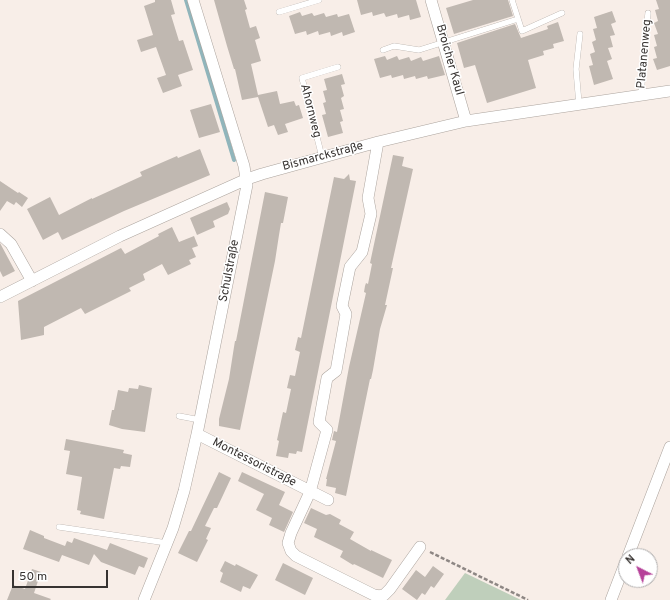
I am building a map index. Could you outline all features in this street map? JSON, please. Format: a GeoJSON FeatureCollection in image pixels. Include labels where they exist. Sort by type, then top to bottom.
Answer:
{"type":"FeatureCollection","features":[{"type":"Feature","properties":{"kind":"street","name":"Schulstraße"},"geometry":{"type":"LineString","coordinates":[[144,600],[181,504],[200,420],[244,203],[246,179],[244,166],[193,0]]}},
{"type":"Feature","properties":{"kind":"street","name":"Broicher Kaul"},"geometry":{"type":"LineString","coordinates":[[431,0],[466,121]]}},
{"type":"Feature","properties":{"kind":"street","name":"Bismarckstraße"},"geometry":{"type":"LineString","coordinates":[[0,297],[120,236],[246,179],[378,142],[466,121],[670,91]]}},
{"type":"Feature","properties":{"kind":"street"},"geometry":{"type":"LineString","coordinates":[[310,492],[327,430],[319,422],[327,378],[336,371],[346,314],[342,306],[348,275],[350,267],[362,252],[371,214],[368,198],[378,142]]}},
{"type":"Feature","properties":{"kind":"street"},"geometry":{"type":"LineString","coordinates":[[0,234],[11,244],[32,281]]}},
{"type":"Feature","properties":{"kind":"street","name":"Montessoristraße"},"geometry":{"type":"LineString","coordinates":[[197,434],[328,500]]}},
{"type":"Feature","properties":{"kind":"street"},"geometry":{"type":"LineString","coordinates":[[631,548],[670,447]]}},
{"type":"Feature","properties":{"kind":"street","name":"Montessoristraße"},"geometry":{"type":"LineString","coordinates":[[310,492],[291,533],[288,543],[293,554],[310,564],[379,596],[384,595],[390,589],[420,547]]}},
{"type":"Feature","properties":{"kind":"street"},"geometry":{"type":"LineString","coordinates":[[611,600],[618,582]]}},
{"type":"Feature","properties":{"kind":"lane"},"geometry":{"type":"LineString","coordinates":[[279,12],[319,0]]}},
{"type":"Feature","properties":{"kind":"lane"},"geometry":{"type":"LineString","coordinates":[[512,0],[522,31],[562,13]]}},
{"type":"Feature","properties":{"kind":"lane","name":"Platanenweg"},"geometry":{"type":"LineString","coordinates":[[641,95],[648,13]]}},
{"type":"Feature","properties":{"kind":"lane"},"geometry":{"type":"LineString","coordinates":[[384,50],[394,46],[418,50],[518,19]]}},
{"type":"Feature","properties":{"kind":"lane"},"geometry":{"type":"LineString","coordinates":[[579,104],[576,73],[580,34]]}},
{"type":"Feature","properties":{"kind":"lane","name":"Ahornweg"},"geometry":{"type":"LineString","coordinates":[[322,157],[302,78],[338,67]]}},
{"type":"Feature","properties":{"kind":"lane"},"geometry":{"type":"LineString","coordinates":[[179,416],[200,420]]}},
{"type":"Feature","properties":{"kind":"lane"},"geometry":{"type":"LineString","coordinates":[[59,527],[167,543]]}},
{"type":"Feature","properties":{"kind":"path"},"geometry":{"type":"LineString","coordinates":[[420,547],[528,600]]}},
{"type":"Feature","properties":{"kind":"green space"},"geometry":{"type":"Polygon","coordinates":[[[465,573],[521,600],[445,600],[465,573]]]}},
{"type":"Feature","properties":{"kind":"building"},"geometry":{"type":"Polygon","coordinates":[[[155,0],[171,0],[175,14],[171,15],[179,41],[183,40],[193,70],[178,75],[182,86],[163,93],[157,78],[166,75],[156,47],[141,52],[137,40],[153,35],[144,6],[155,2],[155,0]]]}},
{"type":"Feature","properties":{"kind":"building"},"geometry":{"type":"Polygon","coordinates":[[[214,0],[244,0],[250,28],[256,26],[260,38],[255,40],[261,61],[251,64],[258,95],[277,91],[280,104],[294,101],[296,106],[299,105],[303,118],[285,124],[288,132],[278,135],[274,125],[268,127],[258,97],[242,100],[235,69],[214,0]]]}},
{"type":"Feature","properties":{"kind":"building"},"geometry":{"type":"Polygon","coordinates":[[[357,0],[416,0],[421,17],[410,20],[409,15],[398,18],[397,14],[386,17],[384,13],[373,16],[372,12],[361,15],[357,0]]]}},
{"type":"Feature","properties":{"kind":"building"},"geometry":{"type":"Polygon","coordinates":[[[473,0],[508,0],[513,16],[454,34],[446,8],[473,0]]]}},
{"type":"Feature","properties":{"kind":"building"},"geometry":{"type":"Polygon","coordinates":[[[656,0],[670,0],[670,66],[657,70],[653,59],[657,58],[654,47],[657,46],[654,35],[658,34],[654,23],[658,21],[655,10],[659,9],[656,0]]]}},
{"type":"Feature","properties":{"kind":"building"},"geometry":{"type":"Polygon","coordinates":[[[612,11],[616,22],[611,24],[615,35],[610,36],[613,47],[608,48],[612,59],[607,61],[613,79],[594,85],[589,66],[593,65],[590,54],[595,52],[592,42],[596,40],[593,29],[597,28],[594,17],[612,11]]]}},
{"type":"Feature","properties":{"kind":"building"},"geometry":{"type":"Polygon","coordinates":[[[300,12],[302,16],[312,13],[314,16],[324,13],[326,17],[337,14],[338,17],[349,14],[355,32],[343,36],[342,32],[331,36],[330,32],[319,35],[318,31],[307,35],[306,31],[295,34],[289,16],[300,12]]]}},
{"type":"Feature","properties":{"kind":"building"},"geometry":{"type":"Polygon","coordinates":[[[558,22],[564,41],[553,44],[554,48],[543,51],[544,55],[528,60],[536,88],[487,103],[475,65],[464,68],[457,43],[515,24],[521,38],[548,29],[547,26],[558,22]]]}},
{"type":"Feature","properties":{"kind":"building"},"geometry":{"type":"Polygon","coordinates":[[[385,56],[387,60],[397,56],[399,60],[409,57],[411,61],[421,57],[423,61],[439,56],[445,75],[428,79],[427,76],[416,79],[415,76],[404,79],[403,75],[392,78],[391,75],[380,78],[374,59],[385,56]]]}},
{"type":"Feature","properties":{"kind":"building"},"geometry":{"type":"Polygon","coordinates":[[[342,74],[345,84],[341,85],[344,96],[341,98],[344,109],[340,110],[343,121],[340,122],[343,133],[328,137],[322,115],[326,114],[323,103],[326,102],[323,91],[327,90],[324,79],[342,74]]]}},
{"type":"Feature","properties":{"kind":"building"},"geometry":{"type":"Polygon","coordinates":[[[211,104],[220,132],[199,138],[190,110],[211,104]]]}},
{"type":"Feature","properties":{"kind":"building"},"geometry":{"type":"Polygon","coordinates":[[[200,149],[210,175],[124,211],[62,240],[58,232],[43,240],[27,209],[50,197],[59,215],[92,198],[142,176],[140,172],[177,156],[178,158],[200,149]]]}},
{"type":"Feature","properties":{"kind":"building"},"geometry":{"type":"Polygon","coordinates":[[[393,155],[404,157],[402,166],[413,169],[391,268],[393,268],[385,305],[387,305],[380,329],[373,370],[346,496],[335,493],[336,488],[326,486],[326,479],[336,441],[332,440],[334,431],[337,432],[349,367],[366,293],[364,292],[365,286],[366,283],[368,284],[372,264],[370,263],[393,155]]]}},
{"type":"Feature","properties":{"kind":"building"},"geometry":{"type":"Polygon","coordinates":[[[349,174],[350,180],[356,181],[302,452],[297,451],[296,454],[289,453],[288,458],[276,456],[279,441],[277,440],[283,412],[286,413],[291,389],[287,388],[290,375],[295,376],[300,352],[295,350],[298,337],[301,338],[334,177],[344,179],[349,174]]]}},
{"type":"Feature","properties":{"kind":"building"},"geometry":{"type":"Polygon","coordinates":[[[0,181],[28,198],[22,207],[16,202],[14,205],[7,201],[0,211],[0,181]]]}},
{"type":"Feature","properties":{"kind":"building"},"geometry":{"type":"Polygon","coordinates":[[[265,192],[288,197],[283,223],[281,223],[275,261],[240,430],[219,426],[219,419],[229,379],[235,341],[265,192]]]}},
{"type":"Feature","properties":{"kind":"building"},"geometry":{"type":"Polygon","coordinates":[[[227,202],[230,209],[228,214],[213,221],[215,227],[197,235],[190,218],[227,202]]]}},
{"type":"Feature","properties":{"kind":"building"},"geometry":{"type":"Polygon","coordinates":[[[172,227],[179,242],[194,236],[198,246],[192,248],[196,257],[189,260],[191,264],[168,275],[162,264],[143,274],[145,280],[129,288],[131,291],[85,314],[81,308],[44,327],[44,335],[21,340],[18,301],[121,248],[125,254],[159,236],[158,234],[172,227]]]}},
{"type":"Feature","properties":{"kind":"building"},"geometry":{"type":"Polygon","coordinates":[[[0,243],[15,271],[3,277],[0,271],[0,243]]]}},
{"type":"Feature","properties":{"kind":"building"},"geometry":{"type":"Polygon","coordinates":[[[139,385],[152,388],[145,432],[122,429],[109,425],[118,390],[128,392],[129,388],[138,389],[139,385]]]}},
{"type":"Feature","properties":{"kind":"building"},"geometry":{"type":"Polygon","coordinates":[[[66,439],[124,450],[123,453],[132,455],[130,467],[121,466],[120,469],[114,468],[104,519],[80,514],[81,511],[77,510],[82,477],[66,474],[70,451],[64,450],[66,439]]]}},
{"type":"Feature","properties":{"kind":"building"},"geometry":{"type":"Polygon","coordinates":[[[219,472],[231,478],[217,508],[214,508],[205,526],[211,528],[206,539],[208,540],[197,562],[178,553],[189,531],[191,531],[219,472]]]}},
{"type":"Feature","properties":{"kind":"building"},"geometry":{"type":"Polygon","coordinates":[[[242,472],[285,492],[279,505],[293,512],[284,532],[269,525],[272,518],[256,510],[264,494],[238,481],[242,472]]]}},
{"type":"Feature","properties":{"kind":"building"},"geometry":{"type":"Polygon","coordinates":[[[311,508],[326,515],[330,514],[341,520],[339,524],[354,532],[350,539],[371,551],[392,560],[383,578],[354,564],[353,565],[340,557],[343,551],[314,537],[317,529],[304,523],[311,508]]]}},
{"type":"Feature","properties":{"kind":"building"},"geometry":{"type":"Polygon","coordinates":[[[30,530],[44,536],[44,538],[65,546],[67,541],[72,543],[74,538],[107,550],[110,543],[148,558],[144,568],[139,566],[135,575],[101,562],[94,554],[89,565],[62,555],[59,562],[23,549],[30,530]]]}},
{"type":"Feature","properties":{"kind":"building"},"geometry":{"type":"Polygon","coordinates":[[[225,561],[235,566],[236,564],[258,575],[250,589],[243,586],[241,592],[220,582],[223,573],[220,571],[225,561]]]}},
{"type":"Feature","properties":{"kind":"building"},"geometry":{"type":"Polygon","coordinates":[[[283,563],[313,578],[305,595],[275,580],[283,563]]]}},
{"type":"Feature","properties":{"kind":"building"},"geometry":{"type":"Polygon","coordinates":[[[433,566],[444,574],[434,588],[431,586],[425,595],[422,593],[417,600],[402,589],[416,570],[425,577],[433,566]]]}},
{"type":"Feature","properties":{"kind":"building"},"geometry":{"type":"Polygon","coordinates":[[[32,569],[41,572],[34,593],[51,599],[7,600],[13,585],[25,589],[32,569]]]}},
{"type":"Feature","properties":{"kind":"waterway"},"geometry":{"type":"LineString","coordinates":[[186,0],[234,160]]}}]}
